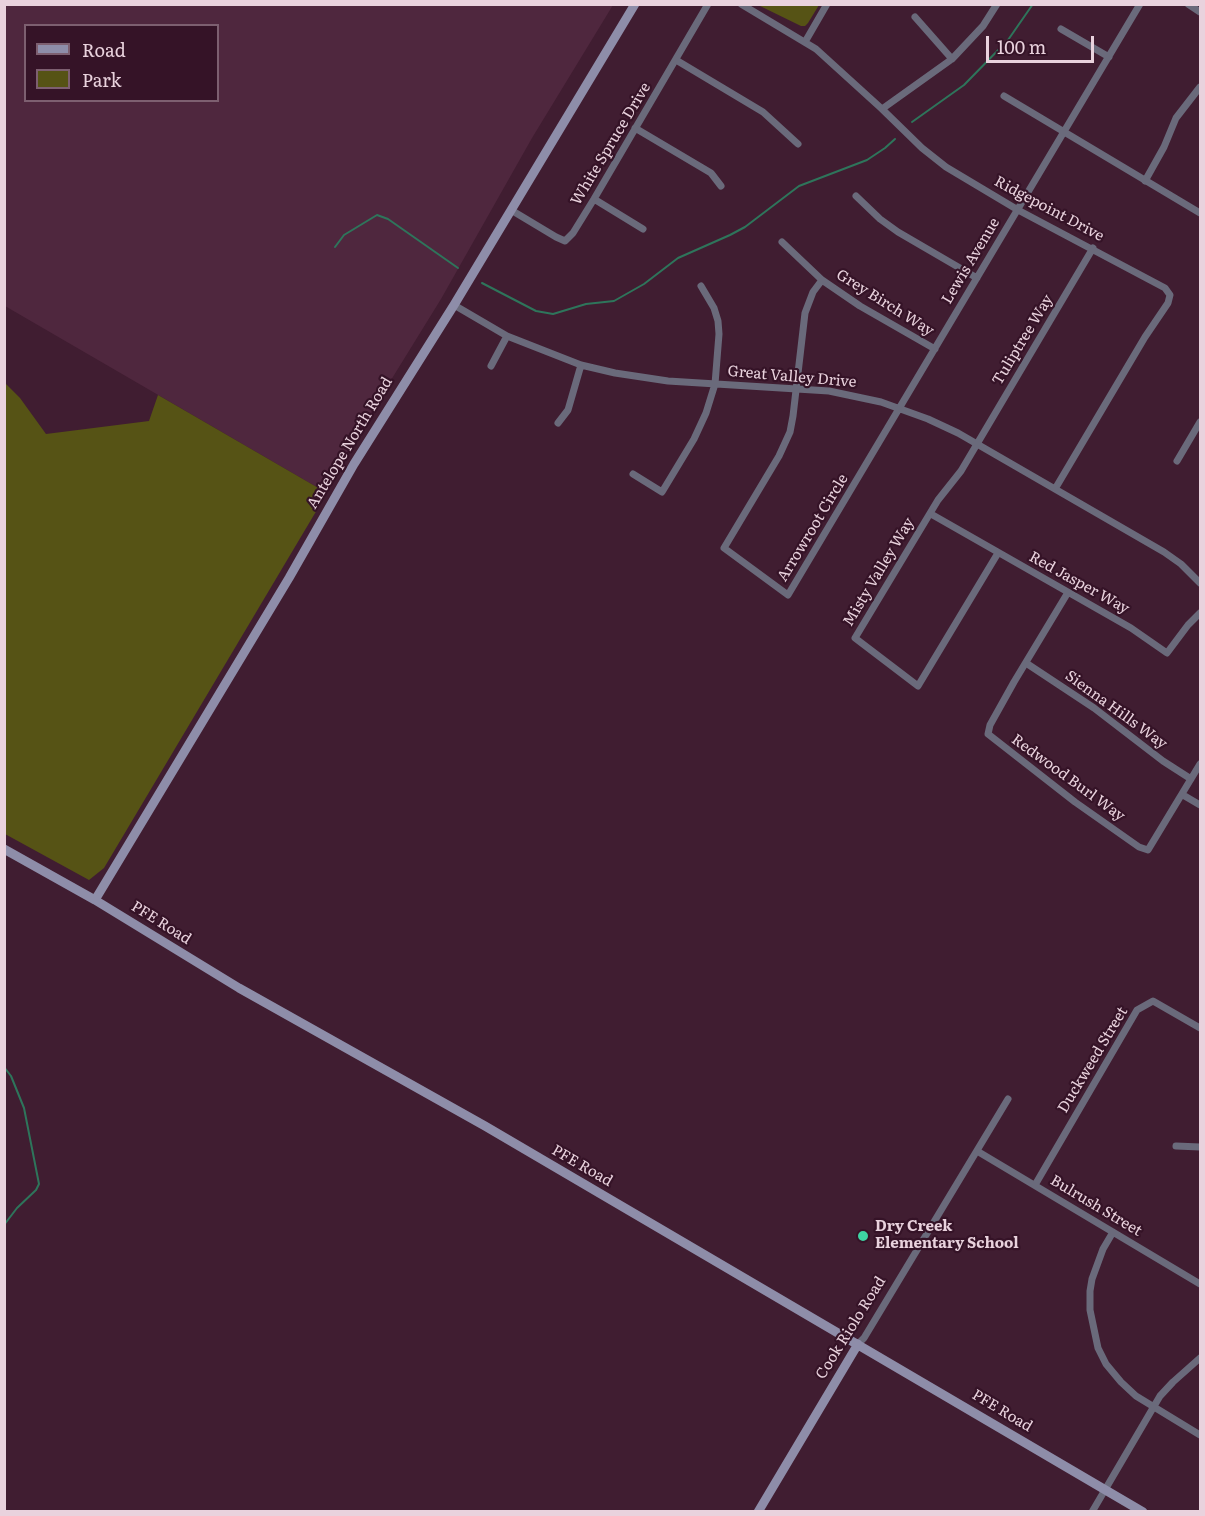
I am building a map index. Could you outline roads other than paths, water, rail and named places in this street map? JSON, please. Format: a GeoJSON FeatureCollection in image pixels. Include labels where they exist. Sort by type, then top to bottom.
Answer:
{"type":"FeatureCollection","features":[{"type":"Feature","properties":{"kind":"main road","name":"Antelope North Road"},"geometry":{"type":"LineString","coordinates":[[95,900],[289,578],[354,464],[454,305],[635,4]]}},
{"type":"Feature","properties":{"kind":"main road","name":"PFE Road"},"geometry":{"type":"LineString","coordinates":[[4,849],[95,900],[239,988],[485,1126],[1143,1512]]}},
{"type":"Feature","properties":{"kind":"main road","name":"Cook Riolo Road"},"geometry":{"type":"LineString","coordinates":[[758,1512],[858,1344]]}},
{"type":"Feature","properties":{"kind":"street","name":"White Spruce Drive"},"geometry":{"type":"LineString","coordinates":[[511,210],[565,241],[573,233],[708,4]]}},
{"type":"Feature","properties":{"kind":"street","name":"Ridgepoint Drive"},"geometry":{"type":"LineString","coordinates":[[741,4],[805,42],[831,61],[933,158],[1017,210],[1165,288],[1170,295],[1168,303],[1055,489]]}},
{"type":"Feature","properties":{"kind":"street"},"geometry":{"type":"LineString","coordinates":[[805,42],[827,4]]}},
{"type":"Feature","properties":{"kind":"street"},"geometry":{"type":"LineString","coordinates":[[882,109],[952,59],[982,26],[997,4]]}},
{"type":"Feature","properties":{"kind":"street","name":"Lewis Avenue"},"geometry":{"type":"LineString","coordinates":[[900,409],[1140,4]]}},
{"type":"Feature","properties":{"kind":"street"},"geometry":{"type":"LineString","coordinates":[[1188,4],[1200,12]]}},
{"type":"Feature","properties":{"kind":"street"},"geometry":{"type":"LineString","coordinates":[[915,17],[952,59]]}},
{"type":"Feature","properties":{"kind":"street"},"geometry":{"type":"LineString","coordinates":[[1061,29],[1109,57]]}},
{"type":"Feature","properties":{"kind":"street"},"geometry":{"type":"LineString","coordinates":[[676,60],[763,112],[798,144]]}},
{"type":"Feature","properties":{"kind":"street"},"geometry":{"type":"LineString","coordinates":[[1145,180],[1164,147],[1176,118],[1200,87]]}},
{"type":"Feature","properties":{"kind":"street"},"geometry":{"type":"LineString","coordinates":[[1004,96],[1200,213]]}},
{"type":"Feature","properties":{"kind":"street"},"geometry":{"type":"LineString","coordinates":[[635,128],[711,173],[722,186]]}},
{"type":"Feature","properties":{"kind":"street"},"geometry":{"type":"LineString","coordinates":[[856,196],[880,219],[898,232],[977,278]]}},
{"type":"Feature","properties":{"kind":"street"},"geometry":{"type":"LineString","coordinates":[[594,199],[643,229]]}},
{"type":"Feature","properties":{"kind":"street","name":"Grey Birch Way"},"geometry":{"type":"LineString","coordinates":[[782,242],[822,280],[860,306],[935,349]]}},
{"type":"Feature","properties":{"kind":"street","name":"Tuliptree Way"},"geometry":{"type":"LineString","coordinates":[[977,445],[1092,248]]}},
{"type":"Feature","properties":{"kind":"street"},"geometry":{"type":"LineString","coordinates":[[797,389],[805,314],[813,292],[822,280]]}},
{"type":"Feature","properties":{"kind":"street"},"geometry":{"type":"LineString","coordinates":[[633,474],[662,492],[700,427],[715,384],[718,321],[711,299],[701,286]]}},
{"type":"Feature","properties":{"kind":"street","name":"Great Valley Drive"},"geometry":{"type":"LineString","coordinates":[[454,305],[507,336],[581,365],[649,378],[830,391],[857,396],[928,419],[1164,552],[1200,583]]}},
{"type":"Feature","properties":{"kind":"street"},"geometry":{"type":"LineString","coordinates":[[491,366],[507,336]]}},
{"type":"Feature","properties":{"kind":"street"},"geometry":{"type":"LineString","coordinates":[[558,423],[568,410],[581,365]]}},
{"type":"Feature","properties":{"kind":"street","name":"Arrowroot Circle"},"geometry":{"type":"LineString","coordinates":[[797,389],[794,416],[785,444],[724,548],[788,595],[900,409]]}},
{"type":"Feature","properties":{"kind":"street"},"geometry":{"type":"LineString","coordinates":[[1177,461],[1200,422]]}},
{"type":"Feature","properties":{"kind":"street","name":"Misty Valley Way"},"geometry":{"type":"LineString","coordinates":[[977,445],[961,471],[938,500],[855,638],[918,686],[998,553]]}},
{"type":"Feature","properties":{"kind":"street","name":"Red Jasper Way"},"geometry":{"type":"LineString","coordinates":[[930,514],[1067,594],[1131,628],[1167,653],[1200,613]]}},
{"type":"Feature","properties":{"kind":"street","name":"Redwood Burl Way"},"geometry":{"type":"LineString","coordinates":[[1067,594],[990,725],[988,734],[1075,802],[1139,847],[1148,850],[1183,795]]}},
{"type":"Feature","properties":{"kind":"street","name":"Sienna Hills Way"},"geometry":{"type":"LineString","coordinates":[[1026,663],[1094,708],[1163,761],[1191,779]]}},
{"type":"Feature","properties":{"kind":"street"},"geometry":{"type":"LineString","coordinates":[[1200,764],[1183,795],[1200,805]]}},
{"type":"Feature","properties":{"kind":"street","name":"Duckweed Street"},"geometry":{"type":"LineString","coordinates":[[1035,1185],[1137,1010],[1152,1001],[1200,1028]]}},
{"type":"Feature","properties":{"kind":"street","name":"Cook Riolo Road"},"geometry":{"type":"LineString","coordinates":[[858,1344],[864,1338],[1008,1099]]}},
{"type":"Feature","properties":{"kind":"street"},"geometry":{"type":"LineString","coordinates":[[1176,1146],[1200,1148]]}},
{"type":"Feature","properties":{"kind":"street","name":"Bulrush Street"},"geometry":{"type":"LineString","coordinates":[[977,1151],[1200,1284]]}},
{"type":"Feature","properties":{"kind":"street"},"geometry":{"type":"LineString","coordinates":[[1113,1232],[1103,1249],[1092,1279],[1090,1310],[1093,1331],[1106,1364],[1136,1396],[1200,1435]]}},
{"type":"Feature","properties":{"kind":"street"},"geometry":{"type":"LineString","coordinates":[[1092,1512],[1154,1406],[1173,1382],[1200,1358]]}},
{"type":"Feature","properties":{"kind":"waterway"},"geometry":{"type":"LineString","coordinates":[[912,122],[964,85],[1008,40],[1033,4]]}},
{"type":"Feature","properties":{"kind":"waterway"},"geometry":{"type":"LineString","coordinates":[[482,283],[536,311],[553,314],[586,304],[614,301],[644,284],[678,258],[745,227],[799,186],[867,160],[895,139]]}},
{"type":"Feature","properties":{"kind":"waterway"},"geometry":{"type":"LineString","coordinates":[[335,247],[344,235],[377,215],[388,219],[458,268]]}},
{"type":"Feature","properties":{"kind":"waterway"},"geometry":{"type":"LineString","coordinates":[[4,1067],[11,1076],[24,1108],[39,1184],[4,1225]]}},
{"type":"Feature","properties":{"kind":"place","name":"Dry Creek Elementary School"},"geometry":{"type":"Point","coordinates":[863,1236]}}]}
